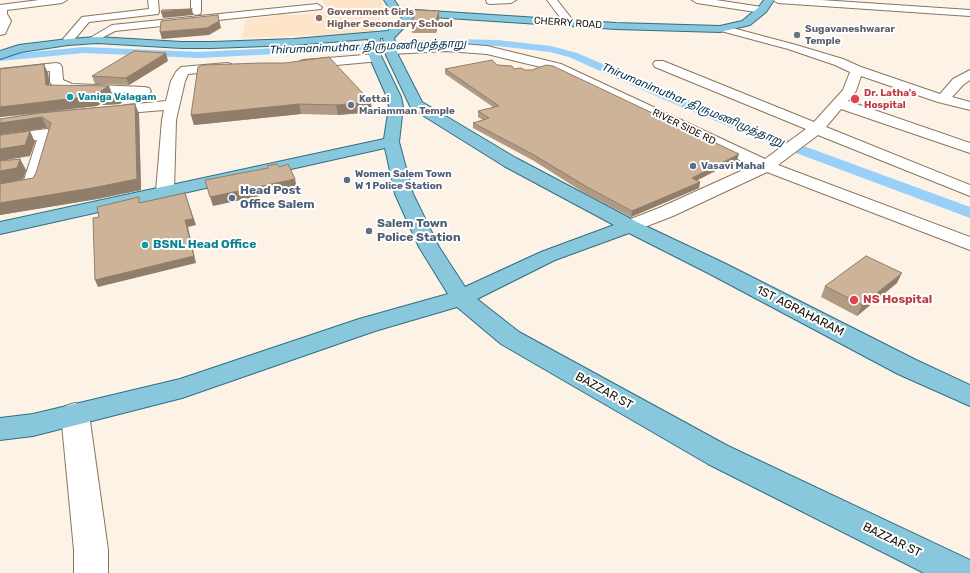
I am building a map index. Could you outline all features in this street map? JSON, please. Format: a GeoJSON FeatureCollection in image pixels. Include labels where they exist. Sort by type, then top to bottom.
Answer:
{"type":"FeatureCollection","features":[{"type":"Feature","properties":{"kind":"main road"},"geometry":{"type":"LineString","coordinates":[[389,0],[405,12]]}},
{"type":"Feature","properties":{"kind":"main road"},"geometry":{"type":"LineString","coordinates":[[391,44],[405,12],[400,0]]}},
{"type":"Feature","properties":{"kind":"main road","name":"CHERRY ROAD"},"geometry":{"type":"LineString","coordinates":[[405,12],[681,29],[722,29],[746,23],[762,10],[770,0]]}},
{"type":"Feature","properties":{"kind":"main road","name":"CHERRY ROAD"},"geometry":{"type":"LineString","coordinates":[[722,29],[735,23],[753,4]]}},
{"type":"Feature","properties":{"kind":"main road"},"geometry":{"type":"LineString","coordinates":[[374,36],[405,12]]}},
{"type":"Feature","properties":{"kind":"main road"},"geometry":{"type":"LineString","coordinates":[[0,55],[44,44],[97,40],[182,45],[374,36],[391,44],[416,105],[396,107],[394,97],[376,57],[374,36]]}},
{"type":"Feature","properties":{"kind":"main road"},"geometry":{"type":"LineString","coordinates":[[0,48],[69,39],[96,38],[183,42],[294,40]]}},
{"type":"Feature","properties":{"kind":"main road","name":"1ST AGRAHARAM"},"geometry":{"type":"LineString","coordinates":[[416,105],[510,162],[630,226],[718,269],[907,367],[970,396]]}},
{"type":"Feature","properties":{"kind":"main road","name":"BAZZAR ST"},"geometry":{"type":"LineString","coordinates":[[396,107],[391,142],[404,194],[429,247],[461,298],[510,338],[718,455],[960,573]]}},
{"type":"Feature","properties":{"kind":"main road"},"geometry":{"type":"LineString","coordinates":[[0,228],[391,142]]}},
{"type":"Feature","properties":{"kind":"main road"},"geometry":{"type":"LineString","coordinates":[[0,429],[33,425],[182,388],[367,325],[461,298],[548,256],[630,226]]}},
{"type":"Feature","properties":{"kind":"street"},"geometry":{"type":"LineString","coordinates":[[2,32],[6,21],[2,14],[1,8],[43,1],[62,0]]}},
{"type":"Feature","properties":{"kind":"street"},"geometry":{"type":"LineString","coordinates":[[69,39],[86,19],[154,12],[153,0]]}},
{"type":"Feature","properties":{"kind":"street"},"geometry":{"type":"LineString","coordinates":[[196,0],[196,12]]}},
{"type":"Feature","properties":{"kind":"street"},"geometry":{"type":"LineString","coordinates":[[490,2],[511,0]]}},
{"type":"Feature","properties":{"kind":"street"},"geometry":{"type":"LineString","coordinates":[[552,0],[570,23]]}},
{"type":"Feature","properties":{"kind":"street"},"geometry":{"type":"LineString","coordinates":[[697,0],[753,4],[762,10]]}},
{"type":"Feature","properties":{"kind":"street"},"geometry":{"type":"LineString","coordinates":[[778,0],[970,13]]}},
{"type":"Feature","properties":{"kind":"street"},"geometry":{"type":"LineString","coordinates":[[857,5],[904,0]]}},
{"type":"Feature","properties":{"kind":"street"},"geometry":{"type":"LineString","coordinates":[[96,38],[112,28],[317,7]]}},
{"type":"Feature","properties":{"kind":"street"},"geometry":{"type":"LineString","coordinates":[[153,40],[159,23]]}},
{"type":"Feature","properties":{"kind":"street"},"geometry":{"type":"LineString","coordinates":[[722,29],[792,47],[943,99],[970,106]]}},
{"type":"Feature","properties":{"kind":"street","name":"RIVER SIDE RD"},"geometry":{"type":"LineString","coordinates":[[391,44],[487,50],[557,67],[766,166],[970,244]]}},
{"type":"Feature","properties":{"kind":"street"},"geometry":{"type":"LineString","coordinates":[[294,64],[376,57]]}},
{"type":"Feature","properties":{"kind":"street"},"geometry":{"type":"LineString","coordinates":[[659,64],[811,133],[899,163],[970,191]]}},
{"type":"Feature","properties":{"kind":"street"},"geometry":{"type":"LineString","coordinates":[[0,73],[56,67],[57,82],[69,88],[144,91],[127,109]]}},
{"type":"Feature","properties":{"kind":"street"},"geometry":{"type":"LineString","coordinates":[[165,191],[170,120],[178,81],[182,72],[185,70],[243,67]]}},
{"type":"Feature","properties":{"kind":"street"},"geometry":{"type":"LineString","coordinates":[[630,226],[666,212],[766,166],[811,133],[849,91],[857,70]]}},
{"type":"Feature","properties":{"kind":"street"},"geometry":{"type":"LineString","coordinates":[[943,99],[958,82],[970,74]]}},
{"type":"Feature","properties":{"kind":"street"},"geometry":{"type":"LineString","coordinates":[[839,103],[970,148]]}},
{"type":"Feature","properties":{"kind":"street"},"geometry":{"type":"LineString","coordinates":[[112,110],[173,105]]}},
{"type":"Feature","properties":{"kind":"street"},"geometry":{"type":"LineString","coordinates":[[0,140],[47,134],[30,162],[31,184],[0,190]]}},
{"type":"Feature","properties":{"kind":"street"},"geometry":{"type":"LineString","coordinates":[[75,414],[91,550],[91,573]]}},
{"type":"Feature","properties":{"kind":"shaded area","name":"Government Girls Higher Secondary School"},"geometry":{"type":"Polygon","coordinates":[[[322,0],[382,0],[383,11],[376,30],[368,33],[242,38],[246,19],[272,17],[279,14],[297,15],[330,11],[322,0]]]}},
{"type":"Feature","properties":{"kind":"building"},"geometry":{"type":"Polygon","coordinates":[[[192,9],[161,12],[162,10],[192,9]]]}},
{"type":"Feature","properties":{"kind":"building"},"geometry":{"type":"Polygon","coordinates":[[[416,10],[439,11],[435,25],[411,24],[416,10]]]}},
{"type":"Feature","properties":{"kind":"building"},"geometry":{"type":"Polygon","coordinates":[[[218,15],[219,21],[207,28],[160,32],[161,21],[218,15]]]}},
{"type":"Feature","properties":{"kind":"building"},"geometry":{"type":"Polygon","coordinates":[[[134,51],[166,53],[126,78],[92,76],[134,51]]]}},
{"type":"Feature","properties":{"kind":"building"},"geometry":{"type":"Polygon","coordinates":[[[329,57],[371,102],[336,105],[299,104],[191,115],[198,67],[203,65],[285,63],[329,57]]]}},
{"type":"Feature","properties":{"kind":"building"},"geometry":{"type":"Polygon","coordinates":[[[492,60],[497,65],[512,66],[514,69],[521,68],[525,70],[532,70],[546,65],[553,66],[739,154],[692,178],[700,182],[632,211],[587,187],[534,155],[473,123],[489,118],[478,111],[499,106],[445,69],[492,60]]]}},
{"type":"Feature","properties":{"kind":"building"},"geometry":{"type":"Polygon","coordinates":[[[44,64],[46,85],[109,86],[93,96],[0,107],[0,69],[44,64]]]}},
{"type":"Feature","properties":{"kind":"building"},"geometry":{"type":"Polygon","coordinates":[[[124,93],[118,98],[101,100],[124,93]]]}},
{"type":"Feature","properties":{"kind":"building"},"geometry":{"type":"Polygon","coordinates":[[[135,104],[137,179],[0,203],[0,184],[33,178],[36,173],[51,123],[42,117],[0,123],[0,119],[40,113],[135,104]]]}},
{"type":"Feature","properties":{"kind":"building"},"geometry":{"type":"Polygon","coordinates":[[[30,131],[25,145],[0,149],[0,135],[30,131]]]}},
{"type":"Feature","properties":{"kind":"building"},"geometry":{"type":"Polygon","coordinates":[[[20,159],[17,168],[0,171],[0,161],[20,159]]]}},
{"type":"Feature","properties":{"kind":"building"},"geometry":{"type":"Polygon","coordinates":[[[277,164],[279,167],[288,164],[295,179],[210,197],[205,180],[268,168],[267,166],[277,164]]]}},
{"type":"Feature","properties":{"kind":"building","name":"BSNL Head Office"},"geometry":{"type":"Polygon","coordinates":[[[185,193],[193,219],[185,220],[194,256],[95,280],[93,218],[99,217],[97,207],[139,197],[139,203],[185,193]]]}},
{"type":"Feature","properties":{"kind":"building"},"geometry":{"type":"Polygon","coordinates":[[[866,256],[902,273],[862,305],[825,286],[866,256]]]}},
{"type":"Feature","properties":{"kind":"waterway","name":"Thirumanimuthar திருமணிமுத்தாறு"},"geometry":{"type":"LineString","coordinates":[[0,58],[84,50],[199,55],[452,42],[497,43],[551,49],[573,55],[669,97],[777,141],[970,213]]}},
{"type":"Feature","properties":{"kind":"place","name":"Government Girls Higher Secondary School"},"geometry":{"type":"Point","coordinates":[319,18]}},
{"type":"Feature","properties":{"kind":"place","name":"Sugavaneshwarar Temple"},"geometry":{"type":"Point","coordinates":[797,35]}},
{"type":"Feature","properties":{"kind":"place","name":"Vaniga Valagam"},"geometry":{"type":"Point","coordinates":[70,97]}},
{"type":"Feature","properties":{"kind":"place","name":"Dr. Latha's Hospital"},"geometry":{"type":"Point","coordinates":[855,99]}},
{"type":"Feature","properties":{"kind":"place","name":"Kottai Mariamman Temple"},"geometry":{"type":"Point","coordinates":[351,105]}},
{"type":"Feature","properties":{"kind":"place","name":"Vasavi Mahal"},"geometry":{"type":"Point","coordinates":[693,166]}},
{"type":"Feature","properties":{"kind":"place","name":"Women Salem Town W 1 Police Station"},"geometry":{"type":"Point","coordinates":[347,180]}},
{"type":"Feature","properties":{"kind":"place","name":"Head Post Office Salem"},"geometry":{"type":"Point","coordinates":[232,198]}},
{"type":"Feature","properties":{"kind":"place","name":"Salem Town Police Station"},"geometry":{"type":"Point","coordinates":[369,231]}},
{"type":"Feature","properties":{"kind":"place","name":"BSNL Head Office"},"geometry":{"type":"Point","coordinates":[145,245]}},
{"type":"Feature","properties":{"kind":"place","name":"NS Hospital"},"geometry":{"type":"Point","coordinates":[854,300]}}]}
